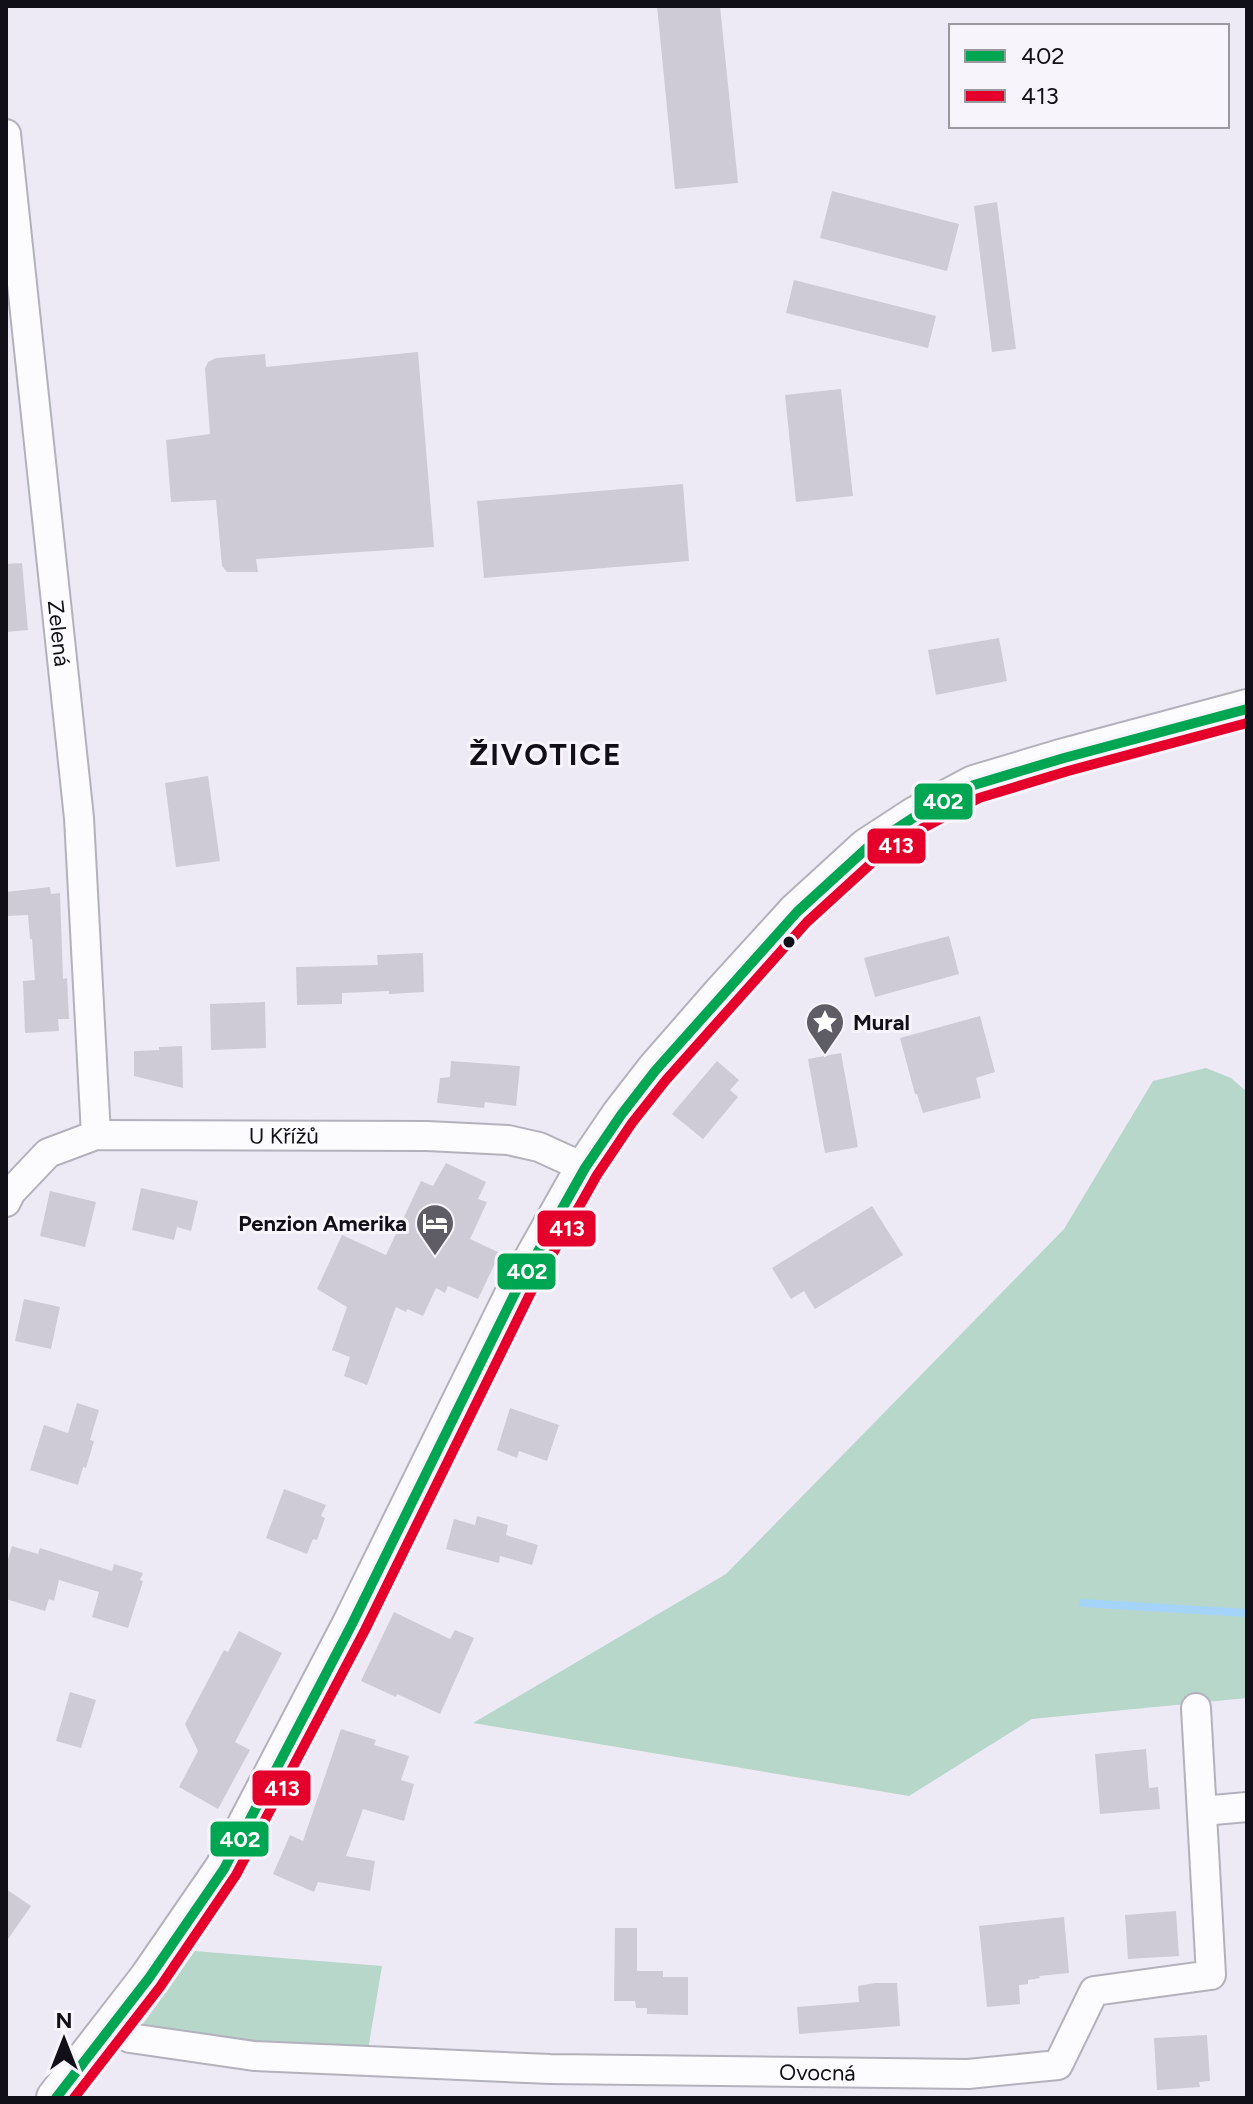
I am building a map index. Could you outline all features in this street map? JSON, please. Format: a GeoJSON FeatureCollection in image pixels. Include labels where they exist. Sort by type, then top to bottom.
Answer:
{"type":"FeatureCollection","features":[{"type":"Feature","properties":{"kind":"street","name":"Zelená"},"geometry":{"type":"LineString","coordinates":[[6,134],[79,818],[96,1135]]}},
{"type":"Feature","properties":{"kind":"street"},"geometry":{"type":"LineString","coordinates":[[56,2098],[149,1978],[224,1869],[352,1624],[518,1287],[585,1168],[637,1093],[797,912],[867,848],[916,816],[974,785],[1247,709]]}},
{"type":"Feature","properties":{"kind":"street","name":"U Křížů"},"geometry":{"type":"LineString","coordinates":[[6,1202],[11,1192],[48,1153],[96,1135],[427,1136],[508,1140],[539,1147],[585,1168]]}},
{"type":"Feature","properties":{"kind":"street","name":"Ovocná"},"geometry":{"type":"LineString","coordinates":[[111,2029],[130,2038],[254,2056],[550,2069],[968,2074],[1058,2065],[1094,1991],[1211,1975],[1196,1708]]}},
{"type":"Feature","properties":{"kind":"street"},"geometry":{"type":"LineString","coordinates":[[1202,1811],[1247,1807]]}},
{"type":"Feature","properties":{"kind":"green space"},"geometry":{"type":"Polygon","coordinates":[[[1206,1068],[1231,1078],[1247,1092],[1247,1698],[1032,1719],[909,1796],[473,1723],[726,1574],[1064,1229],[1153,1081],[1206,1068]]]}},
{"type":"Feature","properties":{"kind":"green space"},"geometry":{"type":"Polygon","coordinates":[[[195,1951],[382,1966],[367,2056],[147,2033],[143,2024],[195,1951]]]}},
{"type":"Feature","properties":{"kind":"building"},"geometry":{"type":"Polygon","coordinates":[[[657,6],[720,6],[738,183],[675,189],[657,6]]]}},
{"type":"Feature","properties":{"kind":"building"},"geometry":{"type":"Polygon","coordinates":[[[832,191],[959,224],[947,271],[820,238],[832,191]]]}},
{"type":"Feature","properties":{"kind":"building"},"geometry":{"type":"Polygon","coordinates":[[[997,202],[1016,349],[992,352],[974,206],[997,202]]]}},
{"type":"Feature","properties":{"kind":"building"},"geometry":{"type":"Polygon","coordinates":[[[794,280],[936,316],[928,348],[786,313],[794,280]]]}},
{"type":"Feature","properties":{"kind":"building"},"geometry":{"type":"Polygon","coordinates":[[[418,352],[434,547],[256,559],[258,572],[227,572],[222,566],[216,500],[171,502],[166,440],[210,434],[205,369],[208,362],[216,358],[265,354],[266,367],[418,352]]]}},
{"type":"Feature","properties":{"kind":"building"},"geometry":{"type":"Polygon","coordinates":[[[841,389],[853,496],[796,502],[785,395],[841,389]]]}},
{"type":"Feature","properties":{"kind":"building"},"geometry":{"type":"Polygon","coordinates":[[[683,484],[689,561],[484,578],[477,501],[683,484]]]}},
{"type":"Feature","properties":{"kind":"building"},"geometry":{"type":"Polygon","coordinates":[[[22,563],[28,630],[6,632],[6,564],[22,563]]]}},
{"type":"Feature","properties":{"kind":"building"},"geometry":{"type":"Polygon","coordinates":[[[999,638],[1007,681],[936,695],[928,650],[999,638]]]}},
{"type":"Feature","properties":{"kind":"building"},"geometry":{"type":"Polygon","coordinates":[[[208,776],[220,861],[176,867],[165,783],[208,776]]]}},
{"type":"Feature","properties":{"kind":"building"},"geometry":{"type":"Polygon","coordinates":[[[50,887],[51,894],[60,893],[63,979],[67,978],[69,1019],[58,1019],[59,1031],[25,1033],[23,981],[35,980],[32,939],[28,915],[6,916],[6,892],[50,887]]]}},
{"type":"Feature","properties":{"kind":"building"},"geometry":{"type":"Polygon","coordinates":[[[949,936],[959,974],[875,997],[864,958],[949,936]]]}},
{"type":"Feature","properties":{"kind":"building"},"geometry":{"type":"Polygon","coordinates":[[[423,953],[424,992],[342,993],[342,1004],[297,1005],[296,967],[378,965],[377,955],[423,953]]]}},
{"type":"Feature","properties":{"kind":"building"},"geometry":{"type":"Polygon","coordinates":[[[265,1002],[266,1048],[211,1050],[210,1004],[265,1002]]]}},
{"type":"Feature","properties":{"kind":"building"},"geometry":{"type":"Polygon","coordinates":[[[980,1016],[995,1072],[976,1078],[981,1098],[923,1113],[900,1038],[980,1016]]]}},
{"type":"Feature","properties":{"kind":"building"},"geometry":{"type":"Polygon","coordinates":[[[182,1046],[183,1088],[134,1076],[134,1051],[182,1046]]]}},
{"type":"Feature","properties":{"kind":"building"},"geometry":{"type":"Polygon","coordinates":[[[841,1053],[858,1147],[825,1153],[808,1059],[841,1053]]]}},
{"type":"Feature","properties":{"kind":"building"},"geometry":{"type":"Polygon","coordinates":[[[451,1061],[520,1066],[516,1106],[485,1102],[484,1108],[437,1103],[440,1078],[450,1077],[451,1061]]]}},
{"type":"Feature","properties":{"kind":"building"},"geometry":{"type":"Polygon","coordinates":[[[717,1061],[739,1080],[730,1090],[738,1097],[703,1139],[672,1114],[717,1061]]]}},
{"type":"Feature","properties":{"kind":"building"},"geometry":{"type":"Polygon","coordinates":[[[446,1163],[486,1182],[478,1199],[487,1202],[470,1239],[500,1253],[478,1299],[448,1286],[445,1293],[436,1288],[423,1316],[396,1307],[367,1385],[344,1376],[350,1357],[332,1350],[347,1307],[317,1289],[342,1235],[386,1255],[421,1181],[433,1186],[446,1163]]]}},
{"type":"Feature","properties":{"kind":"building"},"geometry":{"type":"Polygon","coordinates":[[[141,1188],[198,1201],[191,1231],[177,1227],[174,1240],[132,1230],[141,1188]]]}},
{"type":"Feature","properties":{"kind":"building"},"geometry":{"type":"Polygon","coordinates":[[[50,1191],[96,1202],[85,1247],[40,1236],[50,1191]]]}},
{"type":"Feature","properties":{"kind":"building"},"geometry":{"type":"Polygon","coordinates":[[[872,1206],[903,1255],[815,1309],[804,1291],[791,1299],[772,1268],[872,1206]]]}},
{"type":"Feature","properties":{"kind":"building"},"geometry":{"type":"Polygon","coordinates":[[[24,1299],[60,1307],[51,1349],[15,1341],[24,1299]]]}},
{"type":"Feature","properties":{"kind":"building"},"geometry":{"type":"Polygon","coordinates":[[[77,1403],[99,1410],[90,1440],[94,1441],[78,1485],[30,1470],[44,1425],[68,1433],[77,1403]]]}},
{"type":"Feature","properties":{"kind":"building"},"geometry":{"type":"Polygon","coordinates":[[[510,1408],[559,1425],[547,1461],[519,1451],[517,1458],[497,1450],[510,1408]]]}},
{"type":"Feature","properties":{"kind":"building"},"geometry":{"type":"Polygon","coordinates":[[[284,1489],[326,1505],[317,1540],[313,1539],[307,1554],[266,1538],[284,1489]]]}},
{"type":"Feature","properties":{"kind":"building"},"geometry":{"type":"Polygon","coordinates":[[[477,1516],[508,1525],[506,1535],[538,1545],[532,1565],[500,1556],[499,1563],[446,1549],[454,1519],[475,1525],[477,1516]]]}},
{"type":"Feature","properties":{"kind":"building"},"geometry":{"type":"Polygon","coordinates":[[[12,1546],[38,1554],[40,1548],[112,1571],[114,1564],[143,1573],[128,1628],[92,1617],[99,1592],[59,1580],[54,1601],[49,1599],[45,1611],[6,1599],[6,1566],[12,1546]]]}},
{"type":"Feature","properties":{"kind":"building"},"geometry":{"type":"Polygon","coordinates":[[[394,1612],[450,1639],[455,1630],[474,1638],[440,1714],[361,1681],[394,1612]]]}},
{"type":"Feature","properties":{"kind":"building"},"geometry":{"type":"Polygon","coordinates":[[[239,1631],[282,1653],[235,1742],[250,1750],[218,1809],[179,1787],[198,1751],[185,1724],[224,1650],[228,1652],[239,1631]]]}},
{"type":"Feature","properties":{"kind":"building"},"geometry":{"type":"Polygon","coordinates":[[[70,1692],[96,1700],[81,1748],[56,1741],[70,1692]]]}},
{"type":"Feature","properties":{"kind":"building"},"geometry":{"type":"Polygon","coordinates":[[[341,1729],[376,1740],[374,1745],[409,1756],[401,1780],[414,1784],[404,1821],[363,1809],[346,1856],[375,1861],[370,1891],[318,1882],[314,1892],[273,1874],[290,1835],[303,1841],[341,1729]]]}},
{"type":"Feature","properties":{"kind":"building"},"geometry":{"type":"Polygon","coordinates":[[[1146,1749],[1149,1788],[1158,1787],[1160,1809],[1100,1814],[1095,1754],[1146,1749]]]}},
{"type":"Feature","properties":{"kind":"building"},"geometry":{"type":"Polygon","coordinates":[[[6,1889],[31,1906],[6,1942],[6,1889]]]}},
{"type":"Feature","properties":{"kind":"building"},"geometry":{"type":"Polygon","coordinates":[[[1176,1911],[1179,1956],[1128,1959],[1125,1915],[1176,1911]]]}},
{"type":"Feature","properties":{"kind":"building"},"geometry":{"type":"Polygon","coordinates":[[[1064,1917],[1069,1973],[1039,1976],[1028,1980],[1028,1984],[1019,1985],[1020,2004],[987,2007],[979,1926],[1064,1917]]]}},
{"type":"Feature","properties":{"kind":"building"},"geometry":{"type":"Polygon","coordinates":[[[615,1928],[637,1928],[637,1971],[663,1971],[663,1977],[688,1977],[688,2015],[647,2014],[647,2008],[636,2008],[635,2001],[614,2001],[615,1928]]]}},
{"type":"Feature","properties":{"kind":"building"},"geometry":{"type":"Polygon","coordinates":[[[897,1983],[900,2026],[799,2034],[797,2007],[859,2002],[858,1986],[897,1983]]]}},
{"type":"Feature","properties":{"kind":"building"},"geometry":{"type":"Polygon","coordinates":[[[1207,2035],[1210,2081],[1199,2082],[1200,2087],[1157,2090],[1154,2038],[1207,2035]]]}},
{"type":"Feature","properties":{"kind":"waterway"},"geometry":{"type":"LineString","coordinates":[[1083,1603],[1247,1613]]}},
{"type":"Feature","properties":{"kind":"transit line","name":"402"},"geometry":{"type":"LineString","coordinates":[[56,2098],[149,1978],[224,1869],[352,1624],[518,1287],[585,1168],[655,1071],[797,912],[867,848],[916,816],[974,785],[1247,709]]}},
{"type":"Feature","properties":{"kind":"transit line","name":"413"},"geometry":{"type":"LineString","coordinates":[[74,2098],[160,1987],[236,1875],[365,1630],[530,1294],[597,1175],[666,1080],[807,922],[876,859],[923,828],[979,798],[1247,723]]}},
{"type":"Feature","properties":{"kind":"place","name":"Mural"},"geometry":{"type":"Point","coordinates":[825,1056]}},
{"type":"Feature","properties":{"kind":"place","name":"Penzion Amerika"},"geometry":{"type":"Point","coordinates":[435,1257]}},
{"type":"Feature","properties":{"kind":"district","name":"ŽIVOTICE"},"geometry":{"type":"Point","coordinates":[546,755]}}]}
